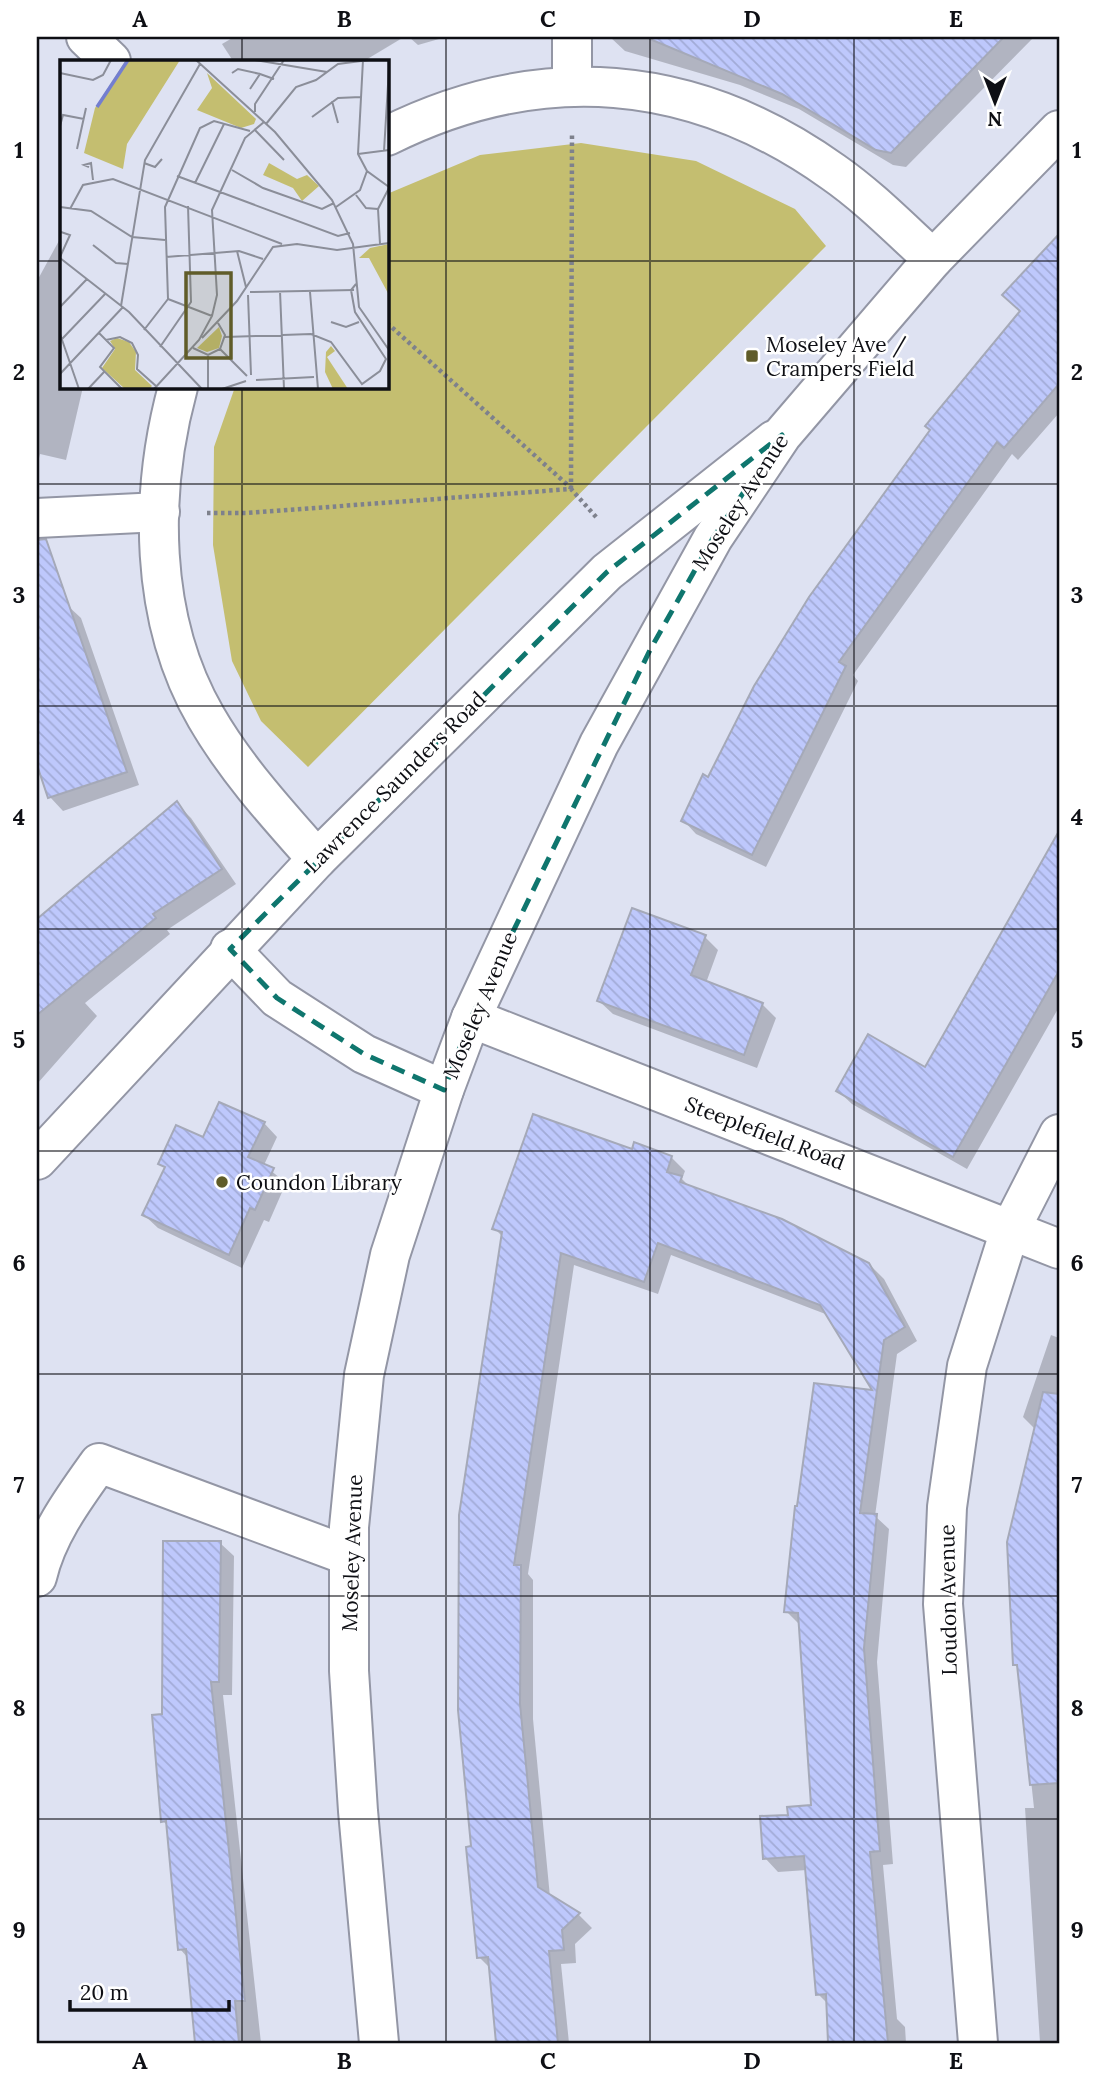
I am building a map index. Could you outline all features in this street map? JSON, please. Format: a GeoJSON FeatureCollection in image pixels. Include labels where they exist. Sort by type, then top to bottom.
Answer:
{"type":"FeatureCollection","features":[{"type":"Feature","properties":{"kind":"street"},"geometry":{"type":"LineString","coordinates":[[86,37],[110,60]]}},
{"type":"Feature","properties":{"kind":"street"},"geometry":{"type":"LineString","coordinates":[[572,37],[572,85]]}},
{"type":"Feature","properties":{"kind":"street"},"geometry":{"type":"LineString","coordinates":[[388,136],[456,107],[508,94],[572,85],[666,95],[708,107],[748,124],[833,172],[933,259]]}},
{"type":"Feature","properties":{"kind":"street","name":"Moseley Avenue"},"geometry":{"type":"LineString","coordinates":[[379,2043],[357,1798],[349,1671],[349,1527],[364,1375],[390,1255],[443,1090],[471,1018],[599,744],[713,538],[782,435],[933,259],[1059,130]]}},
{"type":"Feature","properties":{"kind":"street"},"geometry":{"type":"LineString","coordinates":[[178,388],[161,470],[160,570],[169,621],[205,716],[270,806],[317,859]]}},
{"type":"Feature","properties":{"kind":"street","name":"Lawrence Saunders Road"},"geometry":{"type":"LineString","coordinates":[[37,1160],[230,949],[317,859],[607,572],[782,435]]}},
{"type":"Feature","properties":{"kind":"street"},"geometry":{"type":"LineString","coordinates":[[37,518],[160,512]]}},
{"type":"Feature","properties":{"kind":"street"},"geometry":{"type":"LineString","coordinates":[[230,949],[277,998],[364,1054],[443,1090]]}},
{"type":"Feature","properties":{"kind":"street","name":"Steeplefield Road"},"geometry":{"type":"LineString","coordinates":[[471,1018],[1059,1249]]}},
{"type":"Feature","properties":{"kind":"street","name":"Loudon Avenue"},"geometry":{"type":"LineString","coordinates":[[978,2043],[953,1761],[944,1576],[947,1507],[967,1366],[1010,1230],[1059,1134]]}},
{"type":"Feature","properties":{"kind":"street"},"geometry":{"type":"LineString","coordinates":[[37,1577],[41,1559],[67,1507],[99,1463],[349,1556]]}},
{"type":"Feature","properties":{"kind":"path"},"geometry":{"type":"LineString","coordinates":[[571,489],[572,85]]}},
{"type":"Feature","properties":{"kind":"path"},"geometry":{"type":"LineString","coordinates":[[388,324],[571,489],[628,555]]}},
{"type":"Feature","properties":{"kind":"path"},"geometry":{"type":"LineString","coordinates":[[160,512],[247,513],[571,489]]}},
{"type":"Feature","properties":{"kind":"highlighted area"},"geometry":{"type":"Polygon","coordinates":[[[782,435],[713,538],[650,650],[471,1018],[444,1090],[364,1054],[277,998],[230,949],[607,572],[782,435]]]}},
{"type":"Feature","properties":{"kind":"shaded area"},"geometry":{"type":"Polygon","coordinates":[[[581,143],[696,161],[795,209],[826,246],[308,767],[261,721],[232,661],[213,545],[214,447],[235,388],[388,388],[388,194],[480,155],[581,143]]]}},
{"type":"Feature","properties":{"kind":"building"},"geometry":{"type":"Polygon","coordinates":[[[645,37],[1004,37],[891,153],[876,150],[782,94],[645,37]]]}},
{"type":"Feature","properties":{"kind":"building"},"geometry":{"type":"Polygon","coordinates":[[[1059,234],[1059,384],[1004,448],[997,442],[839,662],[846,666],[752,855],[681,821],[703,774],[708,777],[754,686],[809,597],[930,430],[925,426],[1020,311],[1002,295],[1059,234]]]}},
{"type":"Feature","properties":{"kind":"building"},"geometry":{"type":"Polygon","coordinates":[[[46,539],[127,772],[48,798],[37,765],[37,540],[46,539]]]}},
{"type":"Feature","properties":{"kind":"building"},"geometry":{"type":"Polygon","coordinates":[[[177,801],[222,869],[153,914],[156,918],[37,1015],[37,919],[177,801]]]}},
{"type":"Feature","properties":{"kind":"building"},"geometry":{"type":"Polygon","coordinates":[[[1059,831],[1059,971],[953,1157],[836,1091],[868,1034],[925,1067],[1059,831]]]}},
{"type":"Feature","properties":{"kind":"building"},"geometry":{"type":"Polygon","coordinates":[[[632,908],[706,935],[691,975],[763,1003],[744,1055],[597,1001],[632,908]]]}},
{"type":"Feature","properties":{"kind":"building","name":"Coundon Library"},"geometry":{"type":"Polygon","coordinates":[[[219,1102],[265,1122],[248,1157],[274,1168],[255,1210],[250,1208],[229,1255],[142,1215],[165,1167],[158,1164],[176,1125],[203,1137],[219,1102]]]}},
{"type":"Feature","properties":{"kind":"building"},"geometry":{"type":"Polygon","coordinates":[[[533,1114],[632,1149],[634,1142],[672,1156],[667,1172],[682,1176],[680,1182],[782,1219],[869,1263],[905,1327],[884,1340],[860,1513],[877,1514],[864,1648],[880,1851],[870,1852],[888,2043],[828,2043],[826,1994],[816,1995],[804,1856],[763,1859],[760,1816],[788,1815],[787,1807],[811,1805],[798,1613],[784,1612],[795,1506],[814,1383],[872,1390],[820,1305],[658,1243],[644,1282],[561,1253],[514,1565],[521,1565],[520,1704],[538,1887],[580,1913],[562,1930],[564,1950],[549,1951],[558,2043],[496,2043],[488,1957],[477,1958],[466,1847],[471,1846],[458,1710],[459,1515],[502,1232],[492,1229],[533,1114]]]}},
{"type":"Feature","properties":{"kind":"building"},"geometry":{"type":"Polygon","coordinates":[[[1043,1392],[1059,1394],[1059,1783],[1030,1785],[1017,1665],[1013,1665],[1007,1542],[1043,1392]]]}},
{"type":"Feature","properties":{"kind":"building"},"geometry":{"type":"Polygon","coordinates":[[[163,1541],[221,1541],[219,1682],[211,1682],[245,2001],[235,2001],[239,2043],[195,2043],[186,1949],[178,1950],[166,1821],[161,1822],[152,1715],[162,1714],[163,1541]]]}},
{"type":"Feature","properties":{"kind":"place","name":"Moseley Ave / Crampers Field"},"geometry":{"type":"Point","coordinates":[752,356]}},
{"type":"Feature","properties":{"kind":"place","name":"Coundon Library"},"geometry":{"type":"Point","coordinates":[222,1182]}}]}
